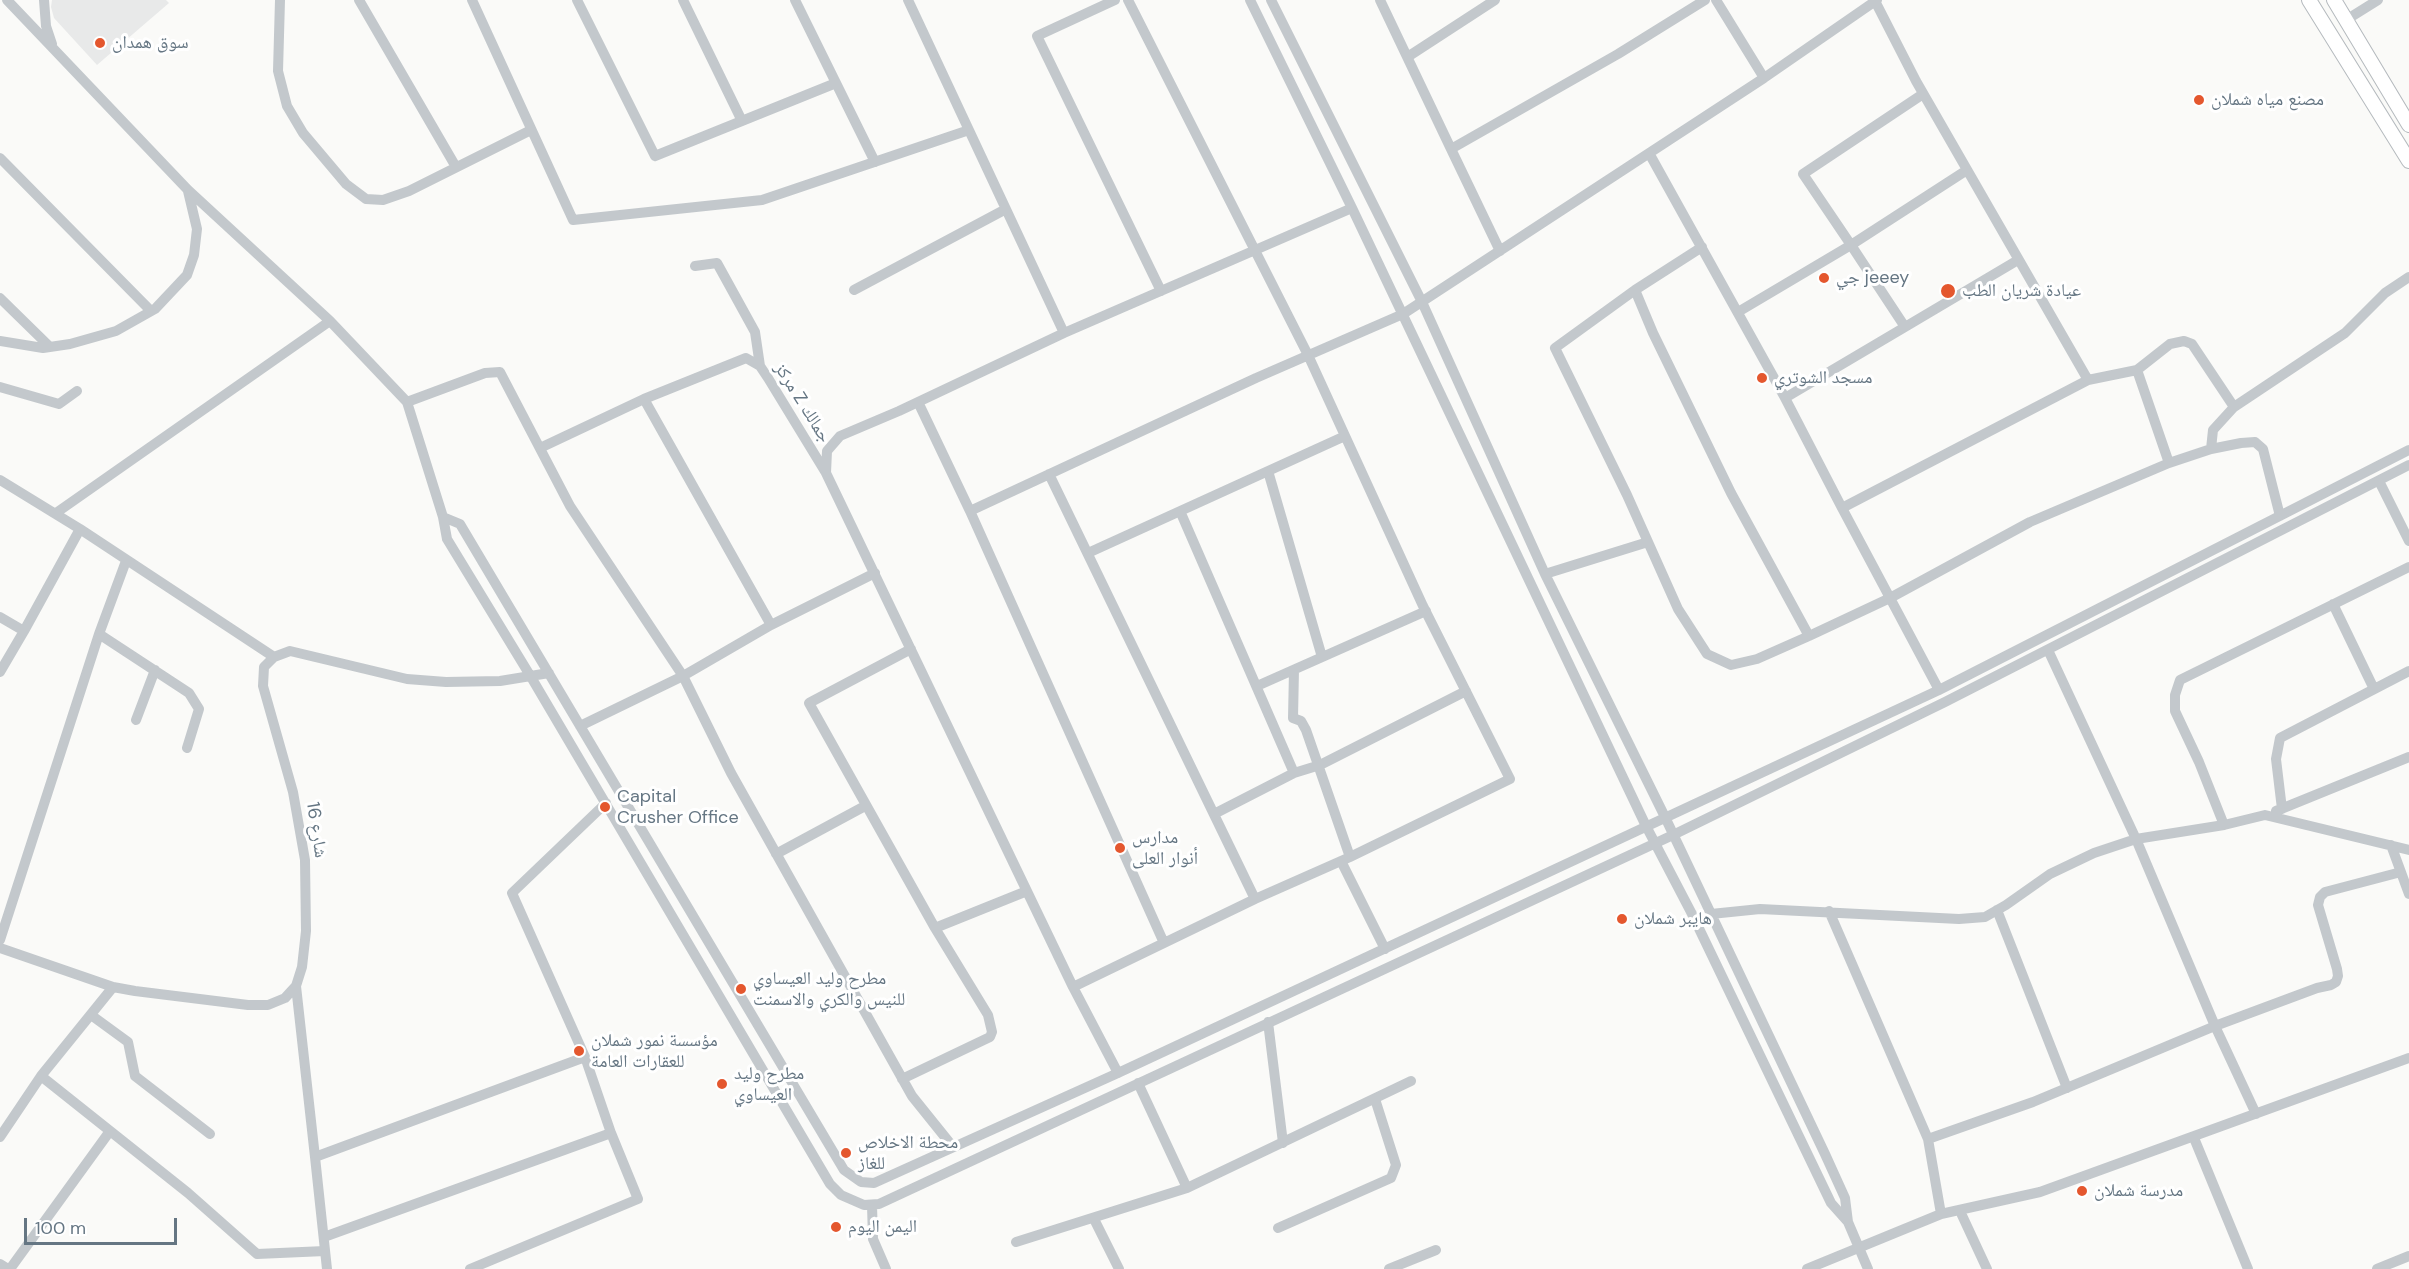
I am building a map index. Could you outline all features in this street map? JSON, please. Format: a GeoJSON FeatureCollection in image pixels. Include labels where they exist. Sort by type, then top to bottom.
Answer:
{"type":"FeatureCollection","features":[{"type":"Feature","properties":{"kind":"main road"},"geometry":{"type":"LineString","coordinates":[[2309,0],[2409,161]]}},
{"type":"Feature","properties":{"kind":"main road"},"geometry":{"type":"LineString","coordinates":[[2334,0],[2409,124]]}},
{"type":"Feature","properties":{"kind":"street"},"geometry":{"type":"LineString","coordinates":[[7,0],[188,190],[330,321],[407,402],[443,517],[447,540],[531,676],[830,1184],[852,1201],[872,1205],[1673,835],[2048,650],[2409,465]]}},
{"type":"Feature","properties":{"kind":"street"},"geometry":{"type":"LineString","coordinates":[[44,0],[46,26],[55,50]]}},
{"type":"Feature","properties":{"kind":"street"},"geometry":{"type":"LineString","coordinates":[[280,0],[278,71],[287,106],[303,133],[346,184],[366,199],[383,200],[408,191],[531,130]]}},
{"type":"Feature","properties":{"kind":"street"},"geometry":{"type":"LineString","coordinates":[[359,0],[456,167]]}},
{"type":"Feature","properties":{"kind":"street"},"geometry":{"type":"LineString","coordinates":[[472,0],[573,220],[762,200],[969,130]]}},
{"type":"Feature","properties":{"kind":"street"},"geometry":{"type":"LineString","coordinates":[[577,0],[655,156],[836,83]]}},
{"type":"Feature","properties":{"kind":"street"},"geometry":{"type":"LineString","coordinates":[[683,0],[742,121]]}},
{"type":"Feature","properties":{"kind":"street"},"geometry":{"type":"LineString","coordinates":[[795,0],[875,162]]}},
{"type":"Feature","properties":{"kind":"street"},"geometry":{"type":"LineString","coordinates":[[908,0],[1064,333]]}},
{"type":"Feature","properties":{"kind":"street"},"geometry":{"type":"LineString","coordinates":[[1115,0],[1037,36],[1161,291]]}},
{"type":"Feature","properties":{"kind":"street"},"geometry":{"type":"LineString","coordinates":[[1073,987],[1510,779],[1426,611],[1308,355],[1128,0]]}},
{"type":"Feature","properties":{"kind":"street"},"geometry":{"type":"LineString","coordinates":[[1250,0],[1403,314],[1646,826],[1831,1203],[1848,1222],[1868,1269]]}},
{"type":"Feature","properties":{"kind":"street"},"geometry":{"type":"LineString","coordinates":[[1271,0],[1422,302],[1545,574],[1665,817],[1837,1180],[1847,1205],[1848,1222]]}},
{"type":"Feature","properties":{"kind":"street"},"geometry":{"type":"LineString","coordinates":[[1380,0],[1500,251]]}},
{"type":"Feature","properties":{"kind":"street"},"geometry":{"type":"LineString","coordinates":[[1408,56],[1495,0]]}},
{"type":"Feature","properties":{"kind":"street"},"geometry":{"type":"LineString","coordinates":[[1451,149],[1618,54],[1705,0]]}},
{"type":"Feature","properties":{"kind":"street"},"geometry":{"type":"LineString","coordinates":[[1716,0],[1764,78]]}},
{"type":"Feature","properties":{"kind":"street"},"geometry":{"type":"LineString","coordinates":[[2346,20],[2378,0]]}},
{"type":"Feature","properties":{"kind":"street"},"geometry":{"type":"LineString","coordinates":[[970,511],[1308,355],[1403,314],[1764,78],[1876,1],[1923,94],[2088,380]]}},
{"type":"Feature","properties":{"kind":"street"},"geometry":{"type":"LineString","coordinates":[[1905,327],[1803,174],[1923,94]]}},
{"type":"Feature","properties":{"kind":"street"},"geometry":{"type":"LineString","coordinates":[[1649,153],[1785,398],[1939,690]]}},
{"type":"Feature","properties":{"kind":"street"},"geometry":{"type":"LineString","coordinates":[[0,158],[152,311]]}},
{"type":"Feature","properties":{"kind":"street"},"geometry":{"type":"LineString","coordinates":[[1738,312],[1851,245],[1967,171]]}},
{"type":"Feature","properties":{"kind":"street"},"geometry":{"type":"LineString","coordinates":[[0,341],[26,347],[50,347],[81,341],[116,331],[152,311],[177,288],[187,275],[191,263],[197,229],[188,190]]}},
{"type":"Feature","properties":{"kind":"street"},"geometry":{"type":"LineString","coordinates":[[826,473],[827,451],[840,436],[1064,333],[1352,208]]}},
{"type":"Feature","properties":{"kind":"street"},"geometry":{"type":"LineString","coordinates":[[854,290],[1006,209]]}},
{"type":"Feature","properties":{"kind":"street"},"geometry":{"type":"LineString","coordinates":[[1702,247],[1635,290],[1555,348],[1678,609],[1707,654],[1731,665],[1757,659],[1890,598],[2030,522],[2169,463],[2211,449],[2255,442],[2263,449],[2280,516]]}},
{"type":"Feature","properties":{"kind":"street"},"geometry":{"type":"LineString","coordinates":[[1785,398],[2018,260]]}},
{"type":"Feature","properties":{"kind":"street"},"geometry":{"type":"LineString","coordinates":[[695,266],[717,263],[755,332],[760,366]]}},
{"type":"Feature","properties":{"kind":"street"},"geometry":{"type":"LineString","coordinates":[[2211,449],[2213,430],[2234,407],[2345,333],[2385,293],[2409,277]]}},
{"type":"Feature","properties":{"kind":"street"},"geometry":{"type":"LineString","coordinates":[[1635,290],[1653,333],[1731,493],[1809,636]]}},
{"type":"Feature","properties":{"kind":"street"},"geometry":{"type":"LineString","coordinates":[[0,298],[50,347]]}},
{"type":"Feature","properties":{"kind":"street"},"geometry":{"type":"LineString","coordinates":[[56,513],[330,321]]}},
{"type":"Feature","properties":{"kind":"street"},"geometry":{"type":"LineString","coordinates":[[1842,508],[2088,380],[2137,370],[2170,344],[2184,341],[2192,344],[2234,407]]}},
{"type":"Feature","properties":{"kind":"street","name":"مركز Z جمالك"},"geometry":{"type":"LineString","coordinates":[[644,399],[746,358],[760,366],[826,473],[1073,987],[1118,1073]]}},
{"type":"Feature","properties":{"kind":"street"},"geometry":{"type":"LineString","coordinates":[[2137,370],[2169,463]]}},
{"type":"Feature","properties":{"kind":"street"},"geometry":{"type":"LineString","coordinates":[[407,402],[485,373],[500,372],[570,506],[683,676],[731,773],[902,1079],[912,1096],[953,1147]]}},
{"type":"Feature","properties":{"kind":"street"},"geometry":{"type":"LineString","coordinates":[[0,387],[59,404],[77,391]]}},
{"type":"Feature","properties":{"kind":"street"},"geometry":{"type":"LineString","coordinates":[[540,448],[644,399],[771,625]]}},
{"type":"Feature","properties":{"kind":"street"},"geometry":{"type":"LineString","coordinates":[[918,402],[970,511],[1164,943]]}},
{"type":"Feature","properties":{"kind":"street"},"geometry":{"type":"LineString","coordinates":[[1088,553],[1345,436]]}},
{"type":"Feature","properties":{"kind":"street"},"geometry":{"type":"LineString","coordinates":[[443,517],[460,524],[844,1170],[861,1182],[874,1183],[1118,1073],[1939,690],[2409,450]]}},
{"type":"Feature","properties":{"kind":"street"},"geometry":{"type":"LineString","coordinates":[[1268,471],[1322,657]]}},
{"type":"Feature","properties":{"kind":"street"},"geometry":{"type":"LineString","coordinates":[[1049,474],[1255,899]]}},
{"type":"Feature","properties":{"kind":"street"},"geometry":{"type":"LineString","coordinates":[[0,480],[80,528],[126,561],[274,657],[290,651],[311,654],[380,674],[417,680],[500,681],[549,673]]}},
{"type":"Feature","properties":{"kind":"street"},"geometry":{"type":"LineString","coordinates":[[2379,481],[2409,541]]}},
{"type":"Feature","properties":{"kind":"street"},"geometry":{"type":"LineString","coordinates":[[1180,511],[1294,773]]}},
{"type":"Feature","properties":{"kind":"street"},"geometry":{"type":"LineString","coordinates":[[0,672],[80,528]]}},
{"type":"Feature","properties":{"kind":"street"},"geometry":{"type":"LineString","coordinates":[[1545,574],[1648,542]]}},
{"type":"Feature","properties":{"kind":"street"},"geometry":{"type":"LineString","coordinates":[[0,940],[99,634],[126,561]]}},
{"type":"Feature","properties":{"kind":"street"},"geometry":{"type":"LineString","coordinates":[[2224,825],[2199,762],[2175,711],[2175,695],[2180,680],[2409,567]]}},
{"type":"Feature","properties":{"kind":"street"},"geometry":{"type":"LineString","coordinates":[[580,726],[683,676],[771,625],[875,573]]}},
{"type":"Feature","properties":{"kind":"street"},"geometry":{"type":"LineString","coordinates":[[2333,604],[2374,689]]}},
{"type":"Feature","properties":{"kind":"street"},"geometry":{"type":"LineString","coordinates":[[1257,686],[1426,611]]}},
{"type":"Feature","properties":{"kind":"street"},"geometry":{"type":"LineString","coordinates":[[0,617],[24,631]]}},
{"type":"Feature","properties":{"kind":"street"},"geometry":{"type":"LineString","coordinates":[[99,634],[189,693],[200,709],[187,748]]}},
{"type":"Feature","properties":{"kind":"street"},"geometry":{"type":"LineString","coordinates":[[902,1079],[990,1037],[992,1032],[988,1015],[865,806],[809,703],[911,649]]}},
{"type":"Feature","properties":{"kind":"street"},"geometry":{"type":"LineString","coordinates":[[2048,650],[2136,840],[2215,1026],[2256,1114]]}},
{"type":"Feature","properties":{"kind":"street","name":"شارع 16"},"geometry":{"type":"LineString","coordinates":[[274,657],[264,667],[263,686],[293,792],[305,860],[306,931],[302,967],[296,986]]}},
{"type":"Feature","properties":{"kind":"street"},"geometry":{"type":"LineString","coordinates":[[136,720],[155,670]]}},
{"type":"Feature","properties":{"kind":"street"},"geometry":{"type":"LineString","coordinates":[[1294,670],[1293,718],[1301,721],[1320,765],[1346,859],[1384,949]]}},
{"type":"Feature","properties":{"kind":"street"},"geometry":{"type":"LineString","coordinates":[[2282,809],[2276,759],[2280,738],[2409,671]]}},
{"type":"Feature","properties":{"kind":"street"},"geometry":{"type":"LineString","coordinates":[[1214,814],[1294,773],[1320,765],[1466,691]]}},
{"type":"Feature","properties":{"kind":"street"},"geometry":{"type":"LineString","coordinates":[[1711,914],[1760,909],[1959,919],[1985,917],[2050,874],[2094,853],[2136,840],[2224,825],[2265,815],[2409,757]]}},
{"type":"Feature","properties":{"kind":"street"},"geometry":{"type":"LineString","coordinates":[[470,1269],[638,1199],[585,1057],[512,893],[606,803]]}},
{"type":"Feature","properties":{"kind":"street"},"geometry":{"type":"LineString","coordinates":[[776,854],[865,806]]}},
{"type":"Feature","properties":{"kind":"street"},"geometry":{"type":"LineString","coordinates":[[2265,815],[2409,850]]}},
{"type":"Feature","properties":{"kind":"street"},"geometry":{"type":"LineString","coordinates":[[2391,845],[2409,894]]}},
{"type":"Feature","properties":{"kind":"street"},"geometry":{"type":"LineString","coordinates":[[1928,1138],[2032,1102],[2215,1026],[2336,982],[2337,969],[2318,905],[2320,897],[2325,892],[2401,872]]}},
{"type":"Feature","properties":{"kind":"street"},"geometry":{"type":"LineString","coordinates":[[935,928],[1027,891]]}},
{"type":"Feature","properties":{"kind":"street"},"geometry":{"type":"LineString","coordinates":[[1997,910],[2067,1088]]}},
{"type":"Feature","properties":{"kind":"street"},"geometry":{"type":"LineString","coordinates":[[1829,911],[1928,1138],[1941,1215]]}},
{"type":"Feature","properties":{"kind":"street"},"geometry":{"type":"LineString","coordinates":[[0,948],[113,987],[248,1005],[268,1005],[285,998],[296,986]]}},
{"type":"Feature","properties":{"kind":"street"},"geometry":{"type":"LineString","coordinates":[[296,986],[327,1269]]}},
{"type":"Feature","properties":{"kind":"street"},"geometry":{"type":"LineString","coordinates":[[0,1137],[41,1076],[113,987]]}},
{"type":"Feature","properties":{"kind":"street"},"geometry":{"type":"LineString","coordinates":[[91,1015],[128,1042],[135,1076],[210,1134]]}},
{"type":"Feature","properties":{"kind":"street"},"geometry":{"type":"LineString","coordinates":[[1268,1023],[1283,1143]]}},
{"type":"Feature","properties":{"kind":"street"},"geometry":{"type":"LineString","coordinates":[[315,1157],[585,1057]]}},
{"type":"Feature","properties":{"kind":"street"},"geometry":{"type":"LineString","coordinates":[[1807,1269],[1941,1215],[2040,1192],[2194,1138],[2409,1058]]}},
{"type":"Feature","properties":{"kind":"street"},"geometry":{"type":"LineString","coordinates":[[41,1076],[188,1192],[257,1254],[326,1251]]}},
{"type":"Feature","properties":{"kind":"street"},"geometry":{"type":"LineString","coordinates":[[1016,1242],[1187,1188],[1411,1081]]}},
{"type":"Feature","properties":{"kind":"street"},"geometry":{"type":"LineString","coordinates":[[1138,1083],[1187,1188]]}},
{"type":"Feature","properties":{"kind":"street"},"geometry":{"type":"LineString","coordinates":[[1278,1228],[1391,1178],[1396,1165],[1375,1099]]}},
{"type":"Feature","properties":{"kind":"street"},"geometry":{"type":"LineString","coordinates":[[0,1264],[9,1269],[110,1131]]}},
{"type":"Feature","properties":{"kind":"street"},"geometry":{"type":"LineString","coordinates":[[324,1237],[612,1133]]}},
{"type":"Feature","properties":{"kind":"street"},"geometry":{"type":"LineString","coordinates":[[2194,1138],[2248,1269]]}},
{"type":"Feature","properties":{"kind":"street"},"geometry":{"type":"LineString","coordinates":[[872,1205],[873,1239],[886,1269]]}},
{"type":"Feature","properties":{"kind":"street"},"geometry":{"type":"LineString","coordinates":[[1960,1211],[1987,1269]]}},
{"type":"Feature","properties":{"kind":"street"},"geometry":{"type":"LineString","coordinates":[[1094,1219],[1119,1269]]}},
{"type":"Feature","properties":{"kind":"street"},"geometry":{"type":"LineString","coordinates":[[1389,1269],[1436,1250]]}},
{"type":"Feature","properties":{"kind":"street"},"geometry":{"type":"LineString","coordinates":[[2377,1269],[2409,1256]]}},
{"type":"Feature","properties":{"kind":"shaded area","name":"سوق همدان"},"geometry":{"type":"Polygon","coordinates":[[[52,0],[166,0],[169,3],[97,65],[54,18],[52,0]]]}},
{"type":"Feature","properties":{"kind":"place","name":"سوق همدان"},"geometry":{"type":"Point","coordinates":[100,43]}},
{"type":"Feature","properties":{"kind":"place","name":"مصنع مياه شملان"},"geometry":{"type":"Point","coordinates":[2199,100]}},
{"type":"Feature","properties":{"kind":"place","name":"جي jeeey"},"geometry":{"type":"Point","coordinates":[1824,278]}},
{"type":"Feature","properties":{"kind":"place","name":"عيادة شريان الطب"},"geometry":{"type":"Point","coordinates":[1948,291]}},
{"type":"Feature","properties":{"kind":"place","name":"مسجد الشوتري"},"geometry":{"type":"Point","coordinates":[1762,378]}},
{"type":"Feature","properties":{"kind":"place","name":"Capital Crusher Office"},"geometry":{"type":"Point","coordinates":[605,807]}},
{"type":"Feature","properties":{"kind":"place","name":"مدارس أنوار العلى"},"geometry":{"type":"Point","coordinates":[1120,848]}},
{"type":"Feature","properties":{"kind":"place","name":"هايبر شملان"},"geometry":{"type":"Point","coordinates":[1622,919]}},
{"type":"Feature","properties":{"kind":"place","name":"مطرح وليد العيساوي للنيس والكري والاسمنت"},"geometry":{"type":"Point","coordinates":[741,989]}},
{"type":"Feature","properties":{"kind":"place","name":"مؤسسة نمور شملان للعقارات العامة"},"geometry":{"type":"Point","coordinates":[579,1051]}},
{"type":"Feature","properties":{"kind":"place","name":"مطرح وليد العيساوي"},"geometry":{"type":"Point","coordinates":[722,1084]}},
{"type":"Feature","properties":{"kind":"place","name":"محطة الاخلاص للغاز"},"geometry":{"type":"Point","coordinates":[846,1153]}},
{"type":"Feature","properties":{"kind":"place","name":"مدرسة شملان"},"geometry":{"type":"Point","coordinates":[2082,1191]}},
{"type":"Feature","properties":{"kind":"place","name":"اليمن اليوم"},"geometry":{"type":"Point","coordinates":[836,1227]}}]}
